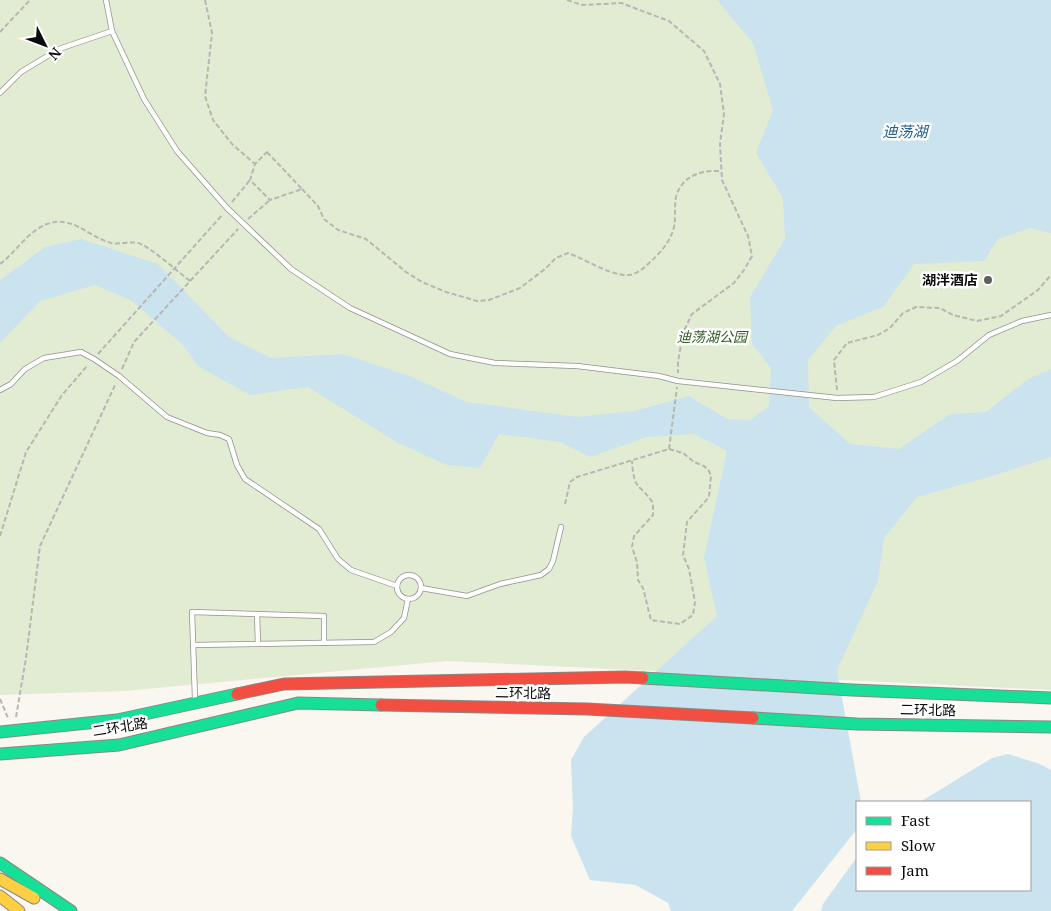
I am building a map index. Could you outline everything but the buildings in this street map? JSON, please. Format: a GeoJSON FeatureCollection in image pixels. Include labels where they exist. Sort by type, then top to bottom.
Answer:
{"type":"FeatureCollection","features":[{"type":"Feature","properties":{"kind":"main road","name":"二环北路"},"geometry":{"type":"LineString","coordinates":[[0,732],[117,720],[284,684],[625,677],[852,690],[1051,698]]}},
{"type":"Feature","properties":{"kind":"main road","name":"二环北路"},"geometry":{"type":"LineString","coordinates":[[0,754],[119,744],[298,703],[587,709],[857,724],[1051,727]]}},
{"type":"Feature","properties":{"kind":"main road"},"geometry":{"type":"LineString","coordinates":[[0,863],[71,911]]}},
{"type":"Feature","properties":{"kind":"main road"},"geometry":{"type":"LineString","coordinates":[[0,879],[56,911]]}},
{"type":"Feature","properties":{"kind":"main road"},"geometry":{"type":"LineString","coordinates":[[0,896],[19,911]]}},
{"type":"Feature","properties":{"kind":"lane"},"geometry":{"type":"LineString","coordinates":[[106,0],[112,31],[144,98],[177,151],[227,208],[291,269],[350,308],[450,354],[495,363],[577,366],[659,376],[678,381],[837,398],[874,397],[921,382],[957,360],[989,335],[1022,321],[1051,315]]}},
{"type":"Feature","properties":{"kind":"lane"},"geometry":{"type":"LineString","coordinates":[[0,93],[21,72],[59,50],[112,31]]}},
{"type":"Feature","properties":{"kind":"lane"},"geometry":{"type":"LineString","coordinates":[[0,390],[11,384],[25,369],[44,358],[81,352],[119,376],[167,418],[228,439],[237,466],[245,479],[319,529],[338,559],[351,570],[397,586]]}},
{"type":"Feature","properties":{"kind":"lane"},"geometry":{"type":"LineString","coordinates":[[421,588],[467,596],[500,584],[541,575],[549,569],[553,561],[560,528]]}},
{"type":"Feature","properties":{"kind":"lane"},"geometry":{"type":"LineString","coordinates":[[410,575],[418,579],[421,588],[417,596],[408,600],[400,595],[397,586],[401,578],[410,575]]}},
{"type":"Feature","properties":{"kind":"lane"},"geometry":{"type":"LineString","coordinates":[[193,645],[374,642],[391,632],[404,618],[408,600]]}},
{"type":"Feature","properties":{"kind":"lane"},"geometry":{"type":"LineString","coordinates":[[195,704],[192,612],[324,616],[324,643]]}},
{"type":"Feature","properties":{"kind":"lane"},"geometry":{"type":"LineString","coordinates":[[256,614],[258,644]]}},
{"type":"Feature","properties":{"kind":"path"},"geometry":{"type":"LineString","coordinates":[[0,32],[30,0]]}},
{"type":"Feature","properties":{"kind":"path"},"geometry":{"type":"LineString","coordinates":[[205,0],[212,33],[205,96],[213,120],[232,144],[255,164]]}},
{"type":"Feature","properties":{"kind":"path"},"geometry":{"type":"LineString","coordinates":[[567,0],[582,5],[621,3],[669,21],[704,51],[720,84],[724,114],[720,144],[722,180],[748,236],[752,256],[734,283],[692,314],[683,333],[669,449]]}},
{"type":"Feature","properties":{"kind":"path"},"geometry":{"type":"LineString","coordinates":[[0,536],[26,452],[62,395],[227,208],[250,180],[255,164],[267,152],[318,206],[324,218],[338,230],[366,239],[406,272],[422,282],[446,292],[477,301],[489,300],[520,288],[546,269],[556,258],[568,254],[610,271],[627,275],[642,270],[665,249],[674,228],[676,196],[682,184],[692,175],[704,170],[721,171]]}},
{"type":"Feature","properties":{"kind":"path"},"geometry":{"type":"LineString","coordinates":[[250,180],[270,200]]}},
{"type":"Feature","properties":{"kind":"path"},"geometry":{"type":"LineString","coordinates":[[13,731],[26,658],[40,546],[134,342],[243,223],[270,200],[302,189]]}},
{"type":"Feature","properties":{"kind":"path"},"geometry":{"type":"LineString","coordinates":[[0,264],[32,233],[46,225],[62,221],[76,225],[98,238],[112,243],[140,243],[190,281]]}},
{"type":"Feature","properties":{"kind":"path"},"geometry":{"type":"LineString","coordinates":[[837,398],[834,360],[847,342],[878,335],[890,328],[903,313],[916,307],[940,308],[953,315],[977,321],[1001,316],[1038,290],[1051,275]]}},
{"type":"Feature","properties":{"kind":"path"},"geometry":{"type":"LineString","coordinates":[[565,504],[570,482],[577,477],[632,462],[669,449],[683,453],[709,471],[711,476],[709,497],[687,522],[683,555],[695,602],[693,614],[680,624],[650,620],[643,588],[638,580],[632,547],[634,536],[653,515],[653,503],[633,479],[632,462]]}},
{"type":"Feature","properties":{"kind":"path"},"geometry":{"type":"LineString","coordinates":[[0,699],[13,731]]}},
{"type":"Feature","properties":{"kind":"green space","name":"迪荡湖公园"},"geometry":{"type":"Polygon","coordinates":[[[0,0],[1051,0],[1051,690],[447,661],[125,691],[0,695],[0,0]]]}},
{"type":"Feature","properties":{"kind":"water","name":"迪荡湖"},"geometry":{"type":"Polygon","coordinates":[[[717,0],[1051,0],[1051,233],[1030,228],[998,239],[984,261],[914,264],[883,307],[836,326],[808,360],[809,407],[850,444],[899,449],[950,414],[986,412],[1028,379],[1051,369],[1051,457],[917,497],[884,538],[878,581],[837,670],[861,801],[856,801],[856,830],[792,911],[671,911],[668,903],[636,885],[590,880],[571,836],[573,809],[571,760],[584,737],[717,616],[704,558],[727,451],[694,434],[647,437],[590,457],[560,442],[499,434],[480,468],[447,465],[398,443],[308,387],[250,395],[198,366],[183,345],[132,301],[95,285],[40,301],[0,343],[0,280],[45,247],[81,239],[158,264],[229,337],[271,358],[343,354],[412,377],[467,402],[578,417],[634,411],[689,396],[727,419],[750,420],[769,406],[771,368],[752,344],[750,297],[785,239],[783,198],[756,153],[773,110],[753,43],[717,0]]]}},
{"type":"Feature","properties":{"kind":"water"},"geometry":{"type":"Polygon","coordinates":[[[1008,754],[1040,764],[1051,770],[1051,911],[821,911],[823,904],[856,858],[856,891],[1031,891],[1031,801],[922,801],[992,758],[1008,754]]]}},
{"type":"Feature","properties":{"kind":"traffic: fast"},"geometry":{"type":"LineString","coordinates":[[643,678],[852,690],[1051,698]]}},
{"type":"Feature","properties":{"kind":"traffic: fast"},"geometry":{"type":"LineString","coordinates":[[0,732],[117,720],[237,694]]}},
{"type":"Feature","properties":{"kind":"traffic: fast"},"geometry":{"type":"LineString","coordinates":[[0,754],[119,745],[298,703],[381,705]]}},
{"type":"Feature","properties":{"kind":"traffic: fast"},"geometry":{"type":"LineString","coordinates":[[753,718],[857,724],[1051,727]]}},
{"type":"Feature","properties":{"kind":"traffic: fast"},"geometry":{"type":"LineString","coordinates":[[0,863],[71,911]]}},
{"type":"Feature","properties":{"kind":"traffic: slow"},"geometry":{"type":"LineString","coordinates":[[0,879],[34,898]]}},
{"type":"Feature","properties":{"kind":"traffic: slow"},"geometry":{"type":"LineString","coordinates":[[0,896],[19,911]]}},
{"type":"Feature","properties":{"kind":"traffic: jam"},"geometry":{"type":"LineString","coordinates":[[237,694],[284,684],[643,678]]}},
{"type":"Feature","properties":{"kind":"traffic: jam"},"geometry":{"type":"LineString","coordinates":[[381,705],[587,709],[753,718]]}},
{"type":"Feature","properties":{"kind":"place","name":"湖泮酒店"},"geometry":{"type":"Point","coordinates":[988,280]}}]}
